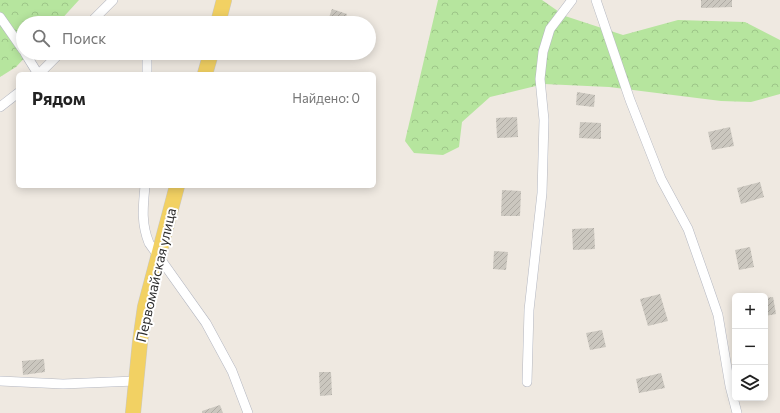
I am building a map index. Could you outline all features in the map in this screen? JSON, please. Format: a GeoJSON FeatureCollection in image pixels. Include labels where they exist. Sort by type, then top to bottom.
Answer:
{"type":"FeatureCollection","features":[{"type":"Feature","properties":{"kind":"main road"},"geometry":{"type":"LineString","coordinates":[[220,16],[224,0]]}},
{"type":"Feature","properties":{"kind":"main road"},"geometry":{"type":"LineString","coordinates":[[206,72],[209,60]]}},
{"type":"Feature","properties":{"kind":"main road","name":"Первомайская улица"},"geometry":{"type":"LineString","coordinates":[[133,413],[135,381],[145,307],[176,188]]}},
{"type":"Feature","properties":{"kind":"street"},"geometry":{"type":"LineString","coordinates":[[97,16],[113,0]]}},
{"type":"Feature","properties":{"kind":"street"},"geometry":{"type":"LineString","coordinates":[[527,382],[529,310],[542,193],[544,120],[540,79],[543,52],[550,29],[572,0]]}},
{"type":"Feature","properties":{"kind":"street"},"geometry":{"type":"LineString","coordinates":[[596,0],[630,100],[661,179],[688,229],[718,315],[730,386],[737,413]]}},
{"type":"Feature","properties":{"kind":"street"},"geometry":{"type":"LineString","coordinates":[[0,17],[16,40]]}},
{"type":"Feature","properties":{"kind":"street"},"geometry":{"type":"LineString","coordinates":[[30,60],[38,72]]}},
{"type":"Feature","properties":{"kind":"street"},"geometry":{"type":"LineString","coordinates":[[41,72],[53,60]]}},
{"type":"Feature","properties":{"kind":"street"},"geometry":{"type":"LineString","coordinates":[[147,60],[147,72]]}},
{"type":"Feature","properties":{"kind":"street"},"geometry":{"type":"LineString","coordinates":[[0,107],[16,95]]}},
{"type":"Feature","properties":{"kind":"street"},"geometry":{"type":"LineString","coordinates":[[145,188],[142,216],[144,230],[149,243],[206,323],[232,371],[248,413]]}},
{"type":"Feature","properties":{"kind":"street"},"geometry":{"type":"LineString","coordinates":[[0,381],[64,384],[135,381]]}},
{"type":"Feature","properties":{"kind":"green space"},"geometry":{"type":"Polygon","coordinates":[[[0,0],[79,0],[64,16],[16,16],[16,60],[22,60],[16,67],[0,77],[0,0]]]}},
{"type":"Feature","properties":{"kind":"green space"},"geometry":{"type":"Polygon","coordinates":[[[438,0],[542,0],[565,16],[623,35],[678,20],[745,22],[780,40],[780,94],[751,102],[721,101],[609,87],[544,84],[490,97],[462,122],[459,147],[443,155],[414,153],[405,141],[438,0]]]}},
{"type":"Feature","properties":{"kind":"building"},"geometry":{"type":"Polygon","coordinates":[[[701,0],[732,0],[732,7],[701,8],[701,0]]]}},
{"type":"Feature","properties":{"kind":"building"},"geometry":{"type":"Polygon","coordinates":[[[332,9],[347,14],[346,16],[330,16],[332,9]]]}},
{"type":"Feature","properties":{"kind":"building"},"geometry":{"type":"Polygon","coordinates":[[[577,92],[595,95],[594,107],[576,105],[577,92]]]}},
{"type":"Feature","properties":{"kind":"building"},"geometry":{"type":"Polygon","coordinates":[[[517,117],[518,137],[497,138],[496,118],[517,117]]]}},
{"type":"Feature","properties":{"kind":"building"},"geometry":{"type":"Polygon","coordinates":[[[580,122],[601,123],[601,139],[579,138],[580,122]]]}},
{"type":"Feature","properties":{"kind":"building"},"geometry":{"type":"Polygon","coordinates":[[[730,127],[734,146],[712,150],[708,132],[730,127]]]}},
{"type":"Feature","properties":{"kind":"building"},"geometry":{"type":"Polygon","coordinates":[[[760,182],[764,197],[741,204],[737,188],[760,182]]]}},
{"type":"Feature","properties":{"kind":"building"},"geometry":{"type":"Polygon","coordinates":[[[502,190],[521,191],[520,216],[501,216],[502,190]]]}},
{"type":"Feature","properties":{"kind":"building"},"geometry":{"type":"Polygon","coordinates":[[[594,228],[595,249],[573,250],[572,229],[594,228]]]}},
{"type":"Feature","properties":{"kind":"building"},"geometry":{"type":"Polygon","coordinates":[[[750,247],[754,267],[739,270],[735,250],[750,247]]]}},
{"type":"Feature","properties":{"kind":"building"},"geometry":{"type":"Polygon","coordinates":[[[494,251],[508,252],[506,270],[493,269],[494,251]]]}},
{"type":"Feature","properties":{"kind":"building"},"geometry":{"type":"Polygon","coordinates":[[[660,294],[668,321],[648,326],[640,299],[660,294]]]}},
{"type":"Feature","properties":{"kind":"building"},"geometry":{"type":"Polygon","coordinates":[[[773,297],[776,314],[768,315],[768,298],[773,297]]]}},
{"type":"Feature","properties":{"kind":"building"},"geometry":{"type":"Polygon","coordinates":[[[602,330],[606,347],[590,350],[586,333],[602,330]]]}},
{"type":"Feature","properties":{"kind":"building"},"geometry":{"type":"Polygon","coordinates":[[[44,359],[45,372],[23,375],[22,361],[44,359]]]}},
{"type":"Feature","properties":{"kind":"building"},"geometry":{"type":"Polygon","coordinates":[[[319,372],[331,372],[332,395],[320,396],[319,372]]]}},
{"type":"Feature","properties":{"kind":"building"},"geometry":{"type":"Polygon","coordinates":[[[661,373],[665,388],[639,393],[636,379],[661,373]]]}},
{"type":"Feature","properties":{"kind":"building"},"geometry":{"type":"Polygon","coordinates":[[[220,405],[223,413],[202,413],[202,411],[220,405]]]}}]}
